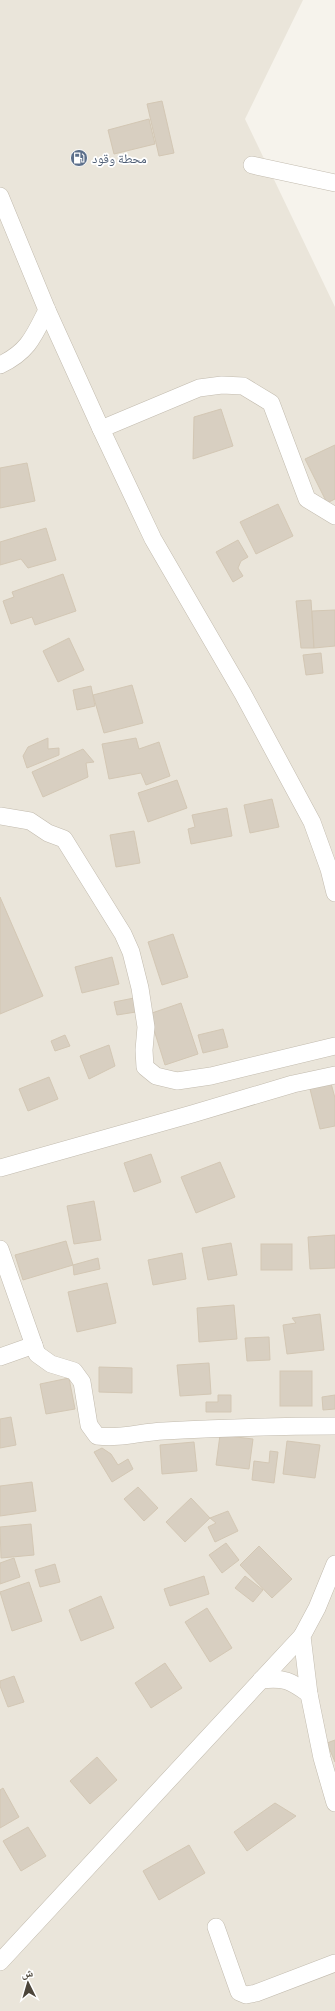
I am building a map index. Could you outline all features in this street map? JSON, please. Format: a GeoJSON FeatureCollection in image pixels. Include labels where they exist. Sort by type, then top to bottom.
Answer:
{"type":"FeatureCollection","features":[{"type":"Feature","properties":{"kind":"street"},"geometry":{"type":"LineString","coordinates":[[252,165],[335,183]]}},
{"type":"Feature","properties":{"kind":"street"},"geometry":{"type":"LineString","coordinates":[[0,196],[47,310],[153,539],[243,694],[312,822],[329,868],[335,893]]}},
{"type":"Feature","properties":{"kind":"street"},"geometry":{"type":"LineString","coordinates":[[0,365],[15,358],[30,344],[47,310]]}},
{"type":"Feature","properties":{"kind":"street"},"geometry":{"type":"LineString","coordinates":[[101,429],[198,388],[222,384],[243,386],[271,403],[307,499],[335,516]]}},
{"type":"Feature","properties":{"kind":"street"},"geometry":{"type":"LineString","coordinates":[[0,816],[30,821],[48,834],[64,839],[123,934],[131,952],[140,988],[146,1027],[144,1050],[145,1067],[156,1076],[177,1081],[211,1076],[335,1046]]}},
{"type":"Feature","properties":{"kind":"street"},"geometry":{"type":"LineString","coordinates":[[0,1168],[293,1084],[335,1075]]}},
{"type":"Feature","properties":{"kind":"street"},"geometry":{"type":"LineString","coordinates":[[0,1249],[38,1354],[42,1359],[51,1364],[74,1371],[82,1382],[89,1425],[97,1436],[114,1438],[153,1431],[256,1426],[335,1426]]}},
{"type":"Feature","properties":{"kind":"street"},"geometry":{"type":"LineString","coordinates":[[0,1357],[34,1345]]}},
{"type":"Feature","properties":{"kind":"street"},"geometry":{"type":"LineString","coordinates":[[0,1962],[302,1636],[317,1608],[335,1564]]}},
{"type":"Feature","properties":{"kind":"street"},"geometry":{"type":"LineString","coordinates":[[302,1636],[309,1694],[322,1758],[335,1803]]}},
{"type":"Feature","properties":{"kind":"street"},"geometry":{"type":"LineString","coordinates":[[261,1680],[284,1679],[295,1683],[309,1694]]}},
{"type":"Feature","properties":{"kind":"street"},"geometry":{"type":"LineString","coordinates":[[216,1927],[239,1992],[246,1995],[256,1993],[335,1963]]}},
{"type":"Feature","properties":{"kind":"shaded area"},"geometry":{"type":"Polygon","coordinates":[[[0,0],[303,0],[245,119],[335,307],[335,2011],[0,2011],[0,0]]]}},
{"type":"Feature","properties":{"kind":"building"},"geometry":{"type":"Polygon","coordinates":[[[162,101],[174,153],[159,156],[147,104],[162,101]]]}},
{"type":"Feature","properties":{"kind":"building"},"geometry":{"type":"Polygon","coordinates":[[[149,119],[155,144],[114,154],[108,130],[149,119]]]}},
{"type":"Feature","properties":{"kind":"building"},"geometry":{"type":"Polygon","coordinates":[[[221,409],[233,446],[193,459],[194,417],[221,409]]]}},
{"type":"Feature","properties":{"kind":"building"},"geometry":{"type":"Polygon","coordinates":[[[335,445],[335,499],[327,503],[305,459],[335,445]]]}},
{"type":"Feature","properties":{"kind":"building"},"geometry":{"type":"Polygon","coordinates":[[[27,463],[35,501],[0,508],[0,468],[27,463]]]}},
{"type":"Feature","properties":{"kind":"building"},"geometry":{"type":"Polygon","coordinates":[[[278,504],[293,536],[256,554],[240,522],[278,504]]]}},
{"type":"Feature","properties":{"kind":"building"},"geometry":{"type":"Polygon","coordinates":[[[46,528],[56,560],[28,568],[21,559],[0,565],[0,542],[46,528]]]}},
{"type":"Feature","properties":{"kind":"building"},"geometry":{"type":"Polygon","coordinates":[[[238,540],[248,557],[241,561],[238,568],[243,576],[233,582],[216,552],[238,540]]]}},
{"type":"Feature","properties":{"kind":"building"},"geometry":{"type":"Polygon","coordinates":[[[63,574],[76,611],[35,625],[32,617],[11,624],[3,601],[14,597],[12,592],[63,574]]]}},
{"type":"Feature","properties":{"kind":"building"},"geometry":{"type":"Polygon","coordinates":[[[311,600],[314,648],[301,648],[296,601],[311,600]]]}},
{"type":"Feature","properties":{"kind":"building"},"geometry":{"type":"Polygon","coordinates":[[[335,610],[335,646],[314,648],[312,611],[335,610]]]}},
{"type":"Feature","properties":{"kind":"building"},"geometry":{"type":"Polygon","coordinates":[[[69,638],[84,670],[58,682],[43,651],[69,638]]]}},
{"type":"Feature","properties":{"kind":"building"},"geometry":{"type":"Polygon","coordinates":[[[321,653],[323,673],[306,675],[303,655],[321,653]]]}},
{"type":"Feature","properties":{"kind":"building"},"geometry":{"type":"Polygon","coordinates":[[[132,685],[143,723],[104,733],[93,695],[132,685]]]}},
{"type":"Feature","properties":{"kind":"building"},"geometry":{"type":"Polygon","coordinates":[[[91,686],[95,706],[77,710],[73,690],[91,686]]]}},
{"type":"Feature","properties":{"kind":"building"},"geometry":{"type":"Polygon","coordinates":[[[48,738],[48,749],[59,748],[59,755],[27,768],[23,756],[28,747],[48,738]]]}},
{"type":"Feature","properties":{"kind":"building"},"geometry":{"type":"Polygon","coordinates":[[[136,738],[139,749],[159,742],[170,776],[146,785],[141,773],[109,779],[102,744],[136,738]]]}},
{"type":"Feature","properties":{"kind":"building"},"geometry":{"type":"Polygon","coordinates":[[[83,749],[94,762],[86,763],[88,777],[43,797],[32,772],[83,749]]]}},
{"type":"Feature","properties":{"kind":"building"},"geometry":{"type":"Polygon","coordinates":[[[177,780],[187,808],[148,822],[138,793],[177,780]]]}},
{"type":"Feature","properties":{"kind":"building"},"geometry":{"type":"Polygon","coordinates":[[[272,799],[279,827],[250,833],[244,805],[272,799]]]}},
{"type":"Feature","properties":{"kind":"building"},"geometry":{"type":"Polygon","coordinates":[[[227,808],[232,836],[191,844],[188,829],[195,827],[192,815],[227,808]]]}},
{"type":"Feature","properties":{"kind":"building"},"geometry":{"type":"Polygon","coordinates":[[[134,831],[140,863],[116,867],[110,835],[134,831]]]}},
{"type":"Feature","properties":{"kind":"building"},"geometry":{"type":"Polygon","coordinates":[[[0,897],[43,996],[0,1014],[0,897]]]}},
{"type":"Feature","properties":{"kind":"building"},"geometry":{"type":"Polygon","coordinates":[[[173,934],[188,977],[162,985],[148,942],[173,934]]]}},
{"type":"Feature","properties":{"kind":"building"},"geometry":{"type":"Polygon","coordinates":[[[112,957],[119,984],[82,993],[75,967],[112,957]]]}},
{"type":"Feature","properties":{"kind":"building"},"geometry":{"type":"Polygon","coordinates":[[[134,998],[136,1012],[117,1015],[114,1002],[134,998]]]}},
{"type":"Feature","properties":{"kind":"building"},"geometry":{"type":"Polygon","coordinates":[[[181,1003],[198,1054],[165,1065],[149,1014],[181,1003]]]}},
{"type":"Feature","properties":{"kind":"building"},"geometry":{"type":"Polygon","coordinates":[[[223,1029],[228,1047],[203,1053],[198,1035],[223,1029]]]}},
{"type":"Feature","properties":{"kind":"building"},"geometry":{"type":"Polygon","coordinates":[[[65,1035],[70,1046],[55,1051],[51,1041],[65,1035]]]}},
{"type":"Feature","properties":{"kind":"building"},"geometry":{"type":"Polygon","coordinates":[[[109,1045],[115,1066],[89,1079],[80,1056],[109,1045]]]}},
{"type":"Feature","properties":{"kind":"building"},"geometry":{"type":"Polygon","coordinates":[[[329,1076],[335,1098],[335,1126],[320,1129],[308,1081],[329,1076]]]}},
{"type":"Feature","properties":{"kind":"building"},"geometry":{"type":"Polygon","coordinates":[[[49,1077],[58,1099],[28,1111],[19,1089],[49,1077]]]}},
{"type":"Feature","properties":{"kind":"building"},"geometry":{"type":"Polygon","coordinates":[[[151,1154],[161,1182],[134,1192],[124,1163],[151,1154]]]}},
{"type":"Feature","properties":{"kind":"building"},"geometry":{"type":"Polygon","coordinates":[[[220,1162],[235,1197],[196,1213],[181,1177],[220,1162]]]}},
{"type":"Feature","properties":{"kind":"building"},"geometry":{"type":"Polygon","coordinates":[[[94,1201],[101,1240],[74,1244],[67,1206],[94,1201]]]}},
{"type":"Feature","properties":{"kind":"building"},"geometry":{"type":"Polygon","coordinates":[[[335,1235],[335,1268],[310,1269],[308,1237],[335,1235]]]}},
{"type":"Feature","properties":{"kind":"building"},"geometry":{"type":"Polygon","coordinates":[[[66,1241],[73,1265],[23,1280],[15,1255],[66,1241]]]}},
{"type":"Feature","properties":{"kind":"building"},"geometry":{"type":"Polygon","coordinates":[[[231,1243],[237,1275],[208,1280],[202,1248],[231,1243]]]}},
{"type":"Feature","properties":{"kind":"building"},"geometry":{"type":"Polygon","coordinates":[[[261,1244],[292,1244],[292,1270],[261,1270],[261,1244]]]}},
{"type":"Feature","properties":{"kind":"building"},"geometry":{"type":"Polygon","coordinates":[[[182,1253],[186,1279],[153,1285],[148,1260],[182,1253]]]}},
{"type":"Feature","properties":{"kind":"building"},"geometry":{"type":"Polygon","coordinates":[[[98,1258],[100,1269],[74,1275],[73,1265],[98,1258]]]}},
{"type":"Feature","properties":{"kind":"building"},"geometry":{"type":"Polygon","coordinates":[[[107,1283],[116,1323],[77,1332],[68,1292],[107,1283]]]}},
{"type":"Feature","properties":{"kind":"building"},"geometry":{"type":"Polygon","coordinates":[[[234,1305],[237,1339],[199,1342],[197,1308],[234,1305]]]}},
{"type":"Feature","properties":{"kind":"building"},"geometry":{"type":"Polygon","coordinates":[[[320,1314],[324,1350],[287,1354],[283,1325],[296,1323],[292,1318],[320,1314]]]}},
{"type":"Feature","properties":{"kind":"building"},"geometry":{"type":"Polygon","coordinates":[[[269,1337],[270,1360],[247,1361],[245,1338],[269,1337]]]}},
{"type":"Feature","properties":{"kind":"building"},"geometry":{"type":"Polygon","coordinates":[[[209,1363],[211,1394],[180,1396],[177,1365],[209,1363]]]}},
{"type":"Feature","properties":{"kind":"building"},"geometry":{"type":"Polygon","coordinates":[[[99,1367],[132,1368],[132,1393],[99,1392],[99,1367]]]}},
{"type":"Feature","properties":{"kind":"building"},"geometry":{"type":"Polygon","coordinates":[[[280,1371],[312,1371],[312,1406],[280,1406],[280,1371]]]}},
{"type":"Feature","properties":{"kind":"building"},"geometry":{"type":"Polygon","coordinates":[[[69,1378],[75,1409],[46,1414],[40,1384],[69,1378]]]}},
{"type":"Feature","properties":{"kind":"building"},"geometry":{"type":"Polygon","coordinates":[[[218,1395],[231,1395],[231,1412],[206,1412],[206,1402],[218,1402],[218,1395]]]}},
{"type":"Feature","properties":{"kind":"building"},"geometry":{"type":"Polygon","coordinates":[[[335,1395],[335,1409],[323,1410],[322,1397],[335,1395]]]}},
{"type":"Feature","properties":{"kind":"building"},"geometry":{"type":"Polygon","coordinates":[[[11,1417],[16,1445],[0,1448],[0,1419],[11,1417]]]}},
{"type":"Feature","properties":{"kind":"building"},"geometry":{"type":"Polygon","coordinates":[[[220,1435],[253,1439],[249,1469],[216,1465],[220,1435]]]}},
{"type":"Feature","properties":{"kind":"building"},"geometry":{"type":"Polygon","coordinates":[[[287,1441],[320,1445],[315,1478],[283,1474],[287,1441]]]}},
{"type":"Feature","properties":{"kind":"building"},"geometry":{"type":"Polygon","coordinates":[[[194,1442],[197,1471],[162,1474],[160,1445],[194,1442]]]}},
{"type":"Feature","properties":{"kind":"building"},"geometry":{"type":"Polygon","coordinates":[[[102,1448],[111,1454],[118,1465],[128,1459],[133,1469],[112,1482],[94,1452],[102,1448]]]}},
{"type":"Feature","properties":{"kind":"building"},"geometry":{"type":"Polygon","coordinates":[[[270,1451],[278,1452],[274,1483],[252,1480],[254,1461],[269,1463],[270,1451]]]}},
{"type":"Feature","properties":{"kind":"building"},"geometry":{"type":"Polygon","coordinates":[[[32,1482],[36,1511],[0,1516],[0,1486],[32,1482]]]}},
{"type":"Feature","properties":{"kind":"building"},"geometry":{"type":"Polygon","coordinates":[[[138,1487],[158,1508],[144,1521],[124,1499],[138,1487]]]}},
{"type":"Feature","properties":{"kind":"building"},"geometry":{"type":"Polygon","coordinates":[[[191,1498],[210,1518],[185,1542],[166,1522],[191,1498]]]}},
{"type":"Feature","properties":{"kind":"building"},"geometry":{"type":"Polygon","coordinates":[[[228,1511],[238,1531],[215,1542],[208,1527],[216,1523],[210,1518],[228,1511]]]}},
{"type":"Feature","properties":{"kind":"building"},"geometry":{"type":"Polygon","coordinates":[[[31,1524],[34,1555],[1,1558],[0,1527],[31,1524]]]}},
{"type":"Feature","properties":{"kind":"building"},"geometry":{"type":"Polygon","coordinates":[[[226,1543],[239,1560],[222,1573],[209,1555],[226,1543]]]}},
{"type":"Feature","properties":{"kind":"building"},"geometry":{"type":"Polygon","coordinates":[[[259,1546],[292,1579],[272,1598],[240,1565],[259,1546]]]}},
{"type":"Feature","properties":{"kind":"building"},"geometry":{"type":"Polygon","coordinates":[[[14,1558],[20,1577],[0,1584],[0,1563],[14,1558]]]}},
{"type":"Feature","properties":{"kind":"building"},"geometry":{"type":"Polygon","coordinates":[[[55,1564],[60,1582],[40,1587],[35,1570],[55,1564]]]}},
{"type":"Feature","properties":{"kind":"building"},"geometry":{"type":"Polygon","coordinates":[[[204,1576],[209,1594],[170,1606],[164,1589],[204,1576]]]}},
{"type":"Feature","properties":{"kind":"building"},"geometry":{"type":"Polygon","coordinates":[[[245,1576],[263,1590],[253,1602],[235,1588],[245,1576]]]}},
{"type":"Feature","properties":{"kind":"building"},"geometry":{"type":"Polygon","coordinates":[[[29,1582],[42,1621],[12,1631],[0,1592],[29,1582]]]}},
{"type":"Feature","properties":{"kind":"building"},"geometry":{"type":"Polygon","coordinates":[[[101,1596],[114,1628],[81,1641],[69,1610],[101,1596]]]}},
{"type":"Feature","properties":{"kind":"building"},"geometry":{"type":"Polygon","coordinates":[[[207,1608],[232,1648],[210,1662],[185,1622],[207,1608]]]}},
{"type":"Feature","properties":{"kind":"building"},"geometry":{"type":"Polygon","coordinates":[[[165,1663],[182,1688],[151,1708],[135,1683],[165,1663]]]}},
{"type":"Feature","properties":{"kind":"building"},"geometry":{"type":"Polygon","coordinates":[[[14,1676],[24,1702],[8,1707],[0,1686],[0,1681],[14,1676]]]}},
{"type":"Feature","properties":{"kind":"building"},"geometry":{"type":"Polygon","coordinates":[[[335,1740],[335,1762],[327,1743],[335,1740]]]}},
{"type":"Feature","properties":{"kind":"building"},"geometry":{"type":"Polygon","coordinates":[[[97,1757],[117,1780],[90,1804],[70,1781],[97,1757]]]}},
{"type":"Feature","properties":{"kind":"building"},"geometry":{"type":"Polygon","coordinates":[[[3,1788],[19,1817],[0,1828],[0,1790],[3,1788]]]}},
{"type":"Feature","properties":{"kind":"building"},"geometry":{"type":"Polygon","coordinates":[[[275,1803],[296,1816],[247,1851],[234,1832],[275,1803]]]}},
{"type":"Feature","properties":{"kind":"building"},"geometry":{"type":"Polygon","coordinates":[[[28,1827],[46,1856],[21,1871],[3,1841],[28,1827]]]}},
{"type":"Feature","properties":{"kind":"building"},"geometry":{"type":"Polygon","coordinates":[[[189,1845],[205,1873],[159,1900],[143,1871],[189,1845]]]}},
{"type":"Feature","properties":{"kind":"place","name":"محطة وقود"},"geometry":{"type":"Point","coordinates":[79,158]}}]}
